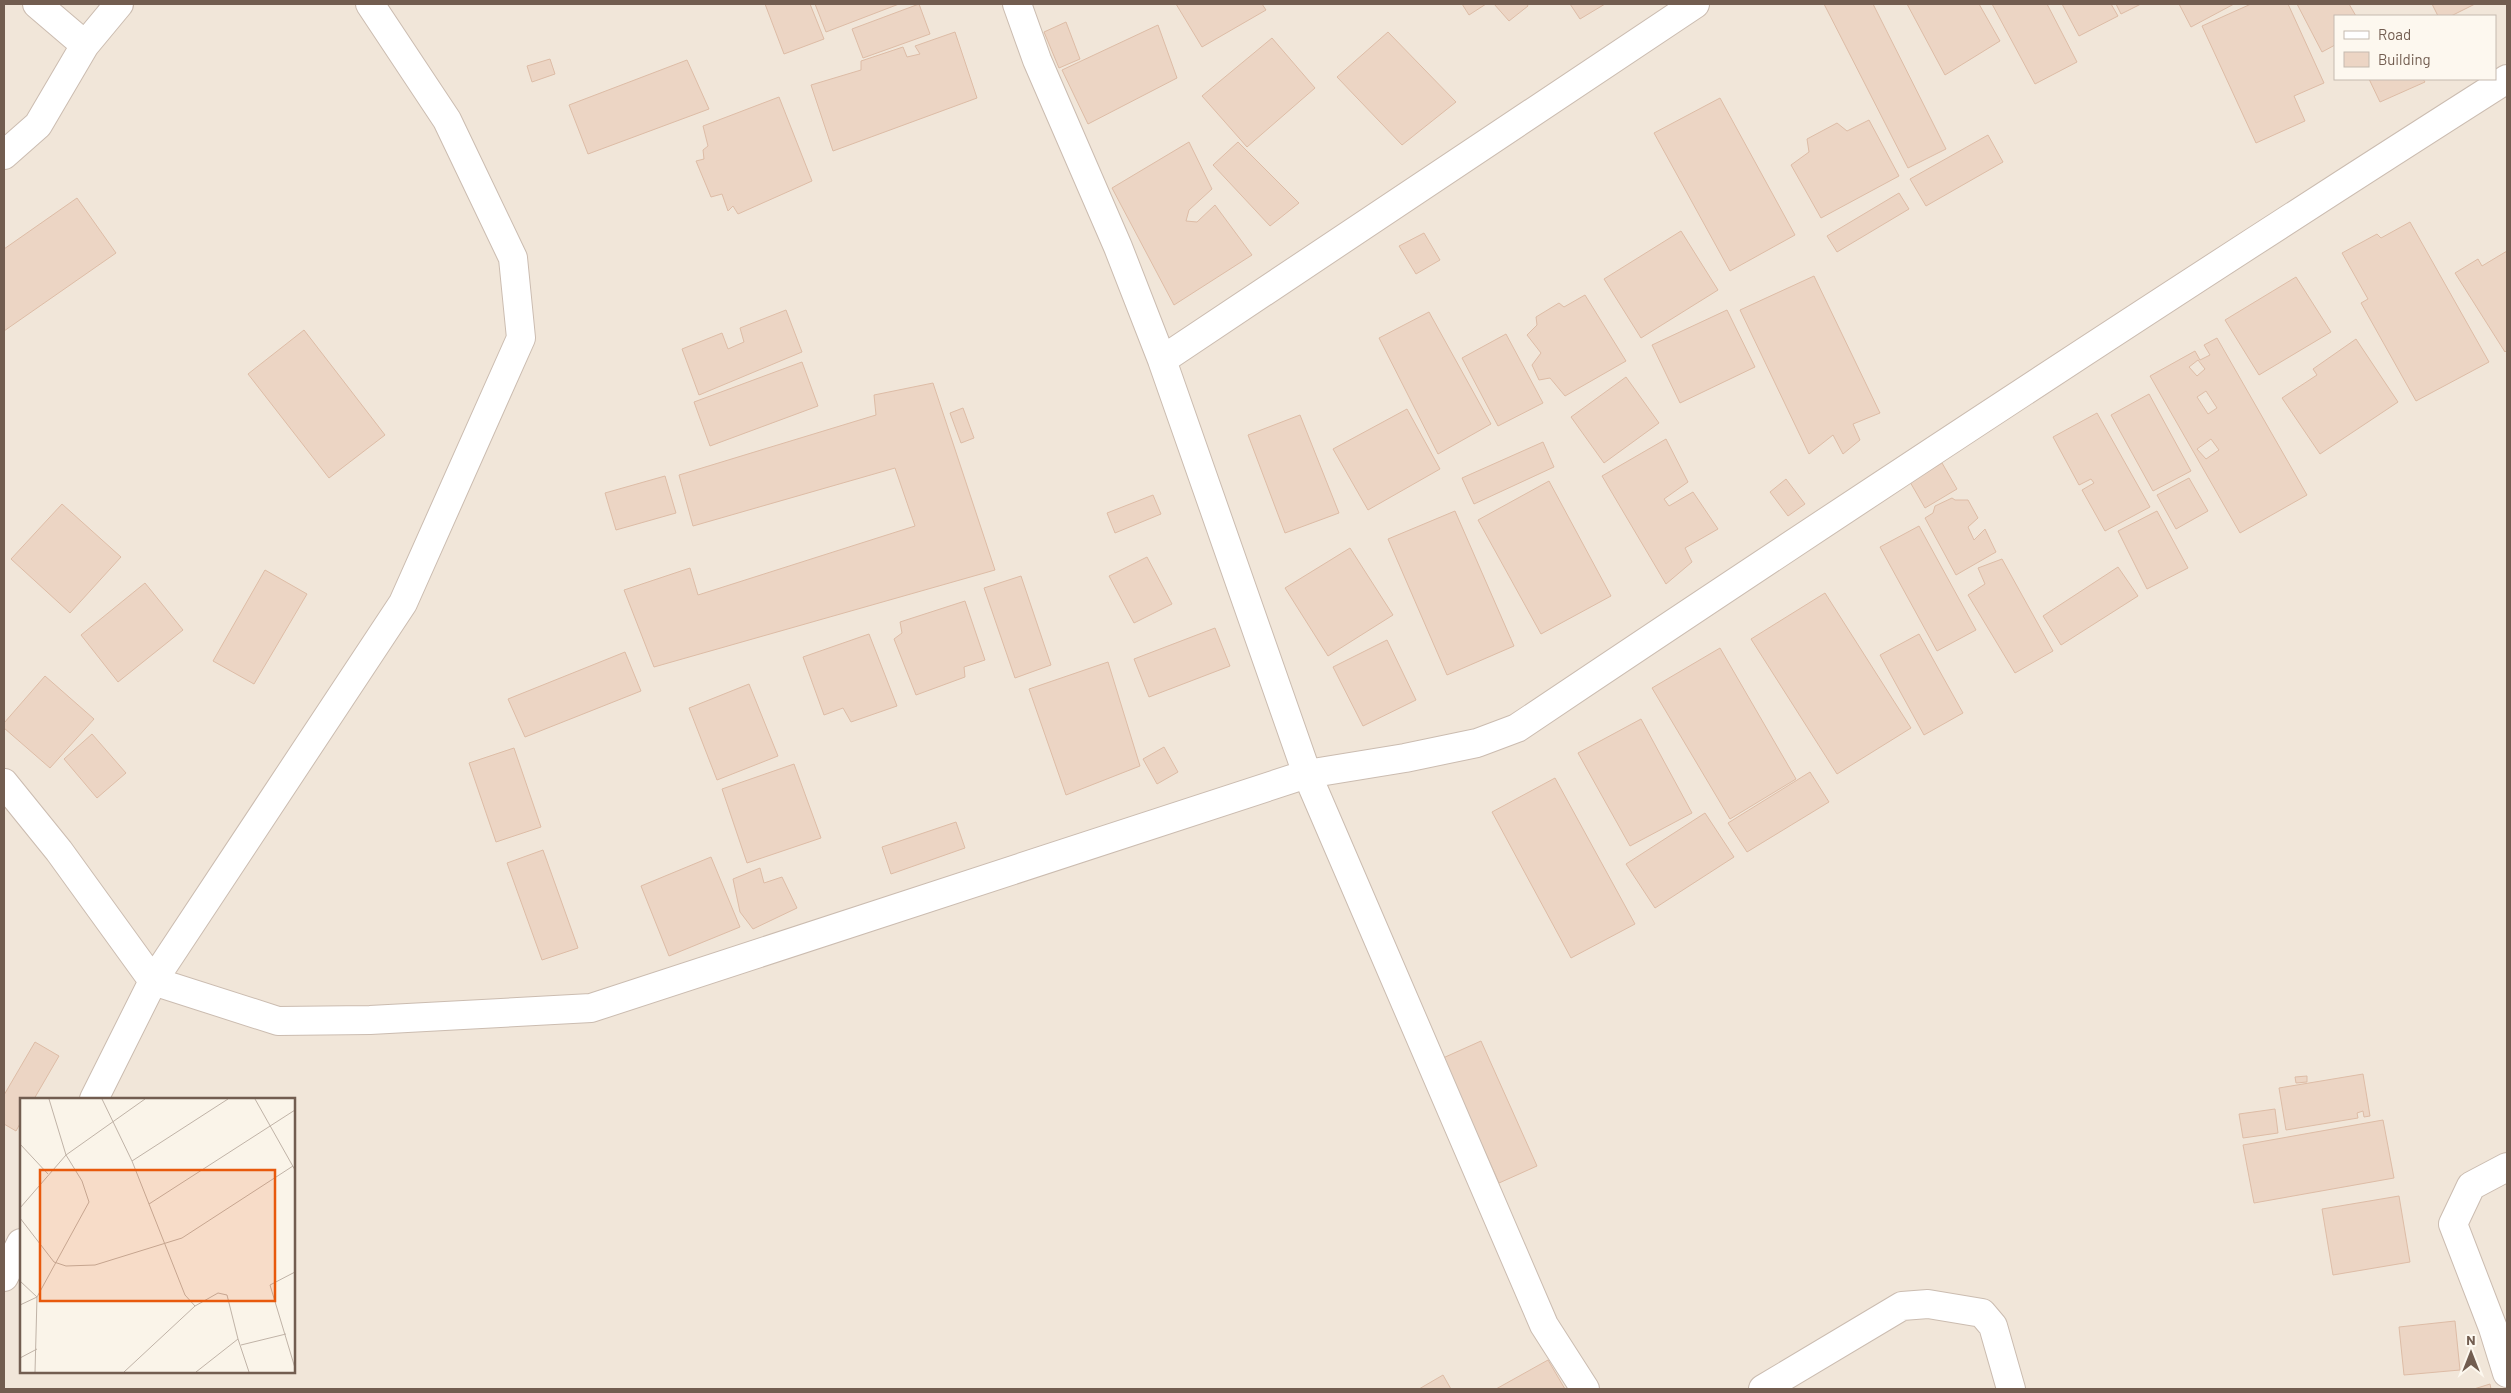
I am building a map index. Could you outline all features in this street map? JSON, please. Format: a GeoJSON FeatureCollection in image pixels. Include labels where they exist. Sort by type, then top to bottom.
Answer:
{"type":"FeatureCollection","features":[{"type":"Feature","properties":{"kind":"street"},"geometry":{"type":"LineString","coordinates":[[36,4],[84,45]]}},
{"type":"Feature","properties":{"kind":"street"},"geometry":{"type":"LineString","coordinates":[[4,155],[38,125],[84,45],[119,4]]}},
{"type":"Feature","properties":{"kind":"street"},"geometry":{"type":"LineString","coordinates":[[94,1098],[152,981],[403,603],[521,338],[513,258],[447,120],[370,4]]}},
{"type":"Feature","properties":{"kind":"street"},"geometry":{"type":"LineString","coordinates":[[1017,4],[1037,60],[1118,248],[1162,360],[1307,774],[1544,1325],[1585,1389]]}},
{"type":"Feature","properties":{"kind":"street"},"geometry":{"type":"LineString","coordinates":[[1162,360],[1695,4]]}},
{"type":"Feature","properties":{"kind":"street"},"geometry":{"type":"LineString","coordinates":[[4,784],[59,851],[152,981],[278,1021],[370,1020],[591,1008],[1307,774],[1405,758],[1477,743],[1517,728],[1827,520],[2278,225],[2507,79]]}},
{"type":"Feature","properties":{"kind":"street"},"geometry":{"type":"LineString","coordinates":[[2507,1167],[2471,1186],[2453,1224],[2493,1328],[2507,1373]]}},
{"type":"Feature","properties":{"kind":"street"},"geometry":{"type":"LineString","coordinates":[[4,1277],[20,1245]]}},
{"type":"Feature","properties":{"kind":"street"},"geometry":{"type":"LineString","coordinates":[[1763,1389],[1902,1306],[1928,1304],[1982,1313],[1993,1326],[2011,1389]]}},
{"type":"Feature","properties":{"kind":"shaded area"},"geometry":{"type":"Polygon","coordinates":[[[4,4],[2507,4],[2507,1389],[4,1389],[4,4]]]}},
{"type":"Feature","properties":{"kind":"building"},"geometry":{"type":"Polygon","coordinates":[[[765,4],[810,4],[824,39],[784,54],[765,4]]]}},
{"type":"Feature","properties":{"kind":"building"},"geometry":{"type":"Polygon","coordinates":[[[815,4],[899,4],[826,32],[815,4]]]}},
{"type":"Feature","properties":{"kind":"building"},"geometry":{"type":"Polygon","coordinates":[[[919,4],[930,34],[863,58],[852,29],[919,4]]]}},
{"type":"Feature","properties":{"kind":"building"},"geometry":{"type":"Polygon","coordinates":[[[1176,4],[1262,4],[1266,10],[1202,47],[1176,4]]]}},
{"type":"Feature","properties":{"kind":"building"},"geometry":{"type":"Polygon","coordinates":[[[1462,4],[1486,4],[1469,15],[1462,4]]]}},
{"type":"Feature","properties":{"kind":"building"},"geometry":{"type":"Polygon","coordinates":[[[1494,4],[1527,4],[1528,6],[1509,21],[1494,4]]]}},
{"type":"Feature","properties":{"kind":"building"},"geometry":{"type":"Polygon","coordinates":[[[1570,4],[1605,4],[1580,19],[1570,4]]]}},
{"type":"Feature","properties":{"kind":"building"},"geometry":{"type":"Polygon","coordinates":[[[1824,4],[1873,4],[1946,149],[1908,168],[1824,4]]]}},
{"type":"Feature","properties":{"kind":"building"},"geometry":{"type":"Polygon","coordinates":[[[1907,4],[1979,4],[2000,41],[1945,75],[1907,4]]]}},
{"type":"Feature","properties":{"kind":"building"},"geometry":{"type":"Polygon","coordinates":[[[1992,4],[2047,4],[2077,62],[2035,84],[1992,4]]]}},
{"type":"Feature","properties":{"kind":"building"},"geometry":{"type":"Polygon","coordinates":[[[2062,4],[2111,4],[2118,16],[2079,36],[2062,4]]]}},
{"type":"Feature","properties":{"kind":"building"},"geometry":{"type":"Polygon","coordinates":[[[2116,4],[2141,4],[2121,14],[2116,4]]]}},
{"type":"Feature","properties":{"kind":"building"},"geometry":{"type":"Polygon","coordinates":[[[2179,4],[2234,4],[2191,27],[2179,4]]]}},
{"type":"Feature","properties":{"kind":"building"},"geometry":{"type":"Polygon","coordinates":[[[2251,4],[2288,4],[2324,83],[2294,96],[2305,121],[2256,143],[2202,26],[2251,4]]]}},
{"type":"Feature","properties":{"kind":"building"},"geometry":{"type":"Polygon","coordinates":[[[2297,4],[2349,4],[2355,15],[2334,15],[2334,46],[2322,52],[2297,4]]]}},
{"type":"Feature","properties":{"kind":"building"},"geometry":{"type":"Polygon","coordinates":[[[2432,4],[2475,4],[2453,15],[2438,15],[2432,4]]]}},
{"type":"Feature","properties":{"kind":"building"},"geometry":{"type":"Polygon","coordinates":[[[1066,22],[1080,59],[1059,68],[1044,32],[1066,22]]]}},
{"type":"Feature","properties":{"kind":"building"},"geometry":{"type":"Polygon","coordinates":[[[1158,25],[1177,78],[1088,124],[1062,70],[1158,25]]]}},
{"type":"Feature","properties":{"kind":"building"},"geometry":{"type":"Polygon","coordinates":[[[955,32],[977,98],[833,151],[811,85],[861,70],[861,61],[903,47],[907,57],[920,54],[915,46],[955,32]]]}},
{"type":"Feature","properties":{"kind":"building"},"geometry":{"type":"Polygon","coordinates":[[[1388,32],[1456,102],[1402,145],[1337,77],[1388,32]]]}},
{"type":"Feature","properties":{"kind":"building"},"geometry":{"type":"Polygon","coordinates":[[[1272,38],[1315,88],[1247,147],[1202,96],[1272,38]]]}},
{"type":"Feature","properties":{"kind":"building"},"geometry":{"type":"Polygon","coordinates":[[[550,59],[555,74],[532,82],[527,66],[550,59]]]}},
{"type":"Feature","properties":{"kind":"building"},"geometry":{"type":"Polygon","coordinates":[[[687,60],[709,109],[588,154],[569,105],[687,60]]]}},
{"type":"Feature","properties":{"kind":"building"},"geometry":{"type":"Polygon","coordinates":[[[2369,80],[2424,80],[2425,82],[2380,102],[2369,80]]]}},
{"type":"Feature","properties":{"kind":"building"},"geometry":{"type":"Polygon","coordinates":[[[779,97],[812,181],[738,214],[733,206],[728,211],[722,194],[711,197],[696,161],[704,159],[703,150],[708,146],[703,126],[779,97]]]}},
{"type":"Feature","properties":{"kind":"building"},"geometry":{"type":"Polygon","coordinates":[[[1720,98],[1795,235],[1730,271],[1654,133],[1720,98]]]}},
{"type":"Feature","properties":{"kind":"building"},"geometry":{"type":"Polygon","coordinates":[[[1869,120],[1899,176],[1821,218],[1791,165],[1809,152],[1807,139],[1837,123],[1847,131],[1869,120]]]}},
{"type":"Feature","properties":{"kind":"building"},"geometry":{"type":"Polygon","coordinates":[[[1988,135],[2003,162],[1926,206],[1910,179],[1988,135]]]}},
{"type":"Feature","properties":{"kind":"building"},"geometry":{"type":"Polygon","coordinates":[[[1189,142],[1212,189],[1189,210],[1186,221],[1197,222],[1215,205],[1252,255],[1174,305],[1112,188],[1189,142]]]}},
{"type":"Feature","properties":{"kind":"building"},"geometry":{"type":"Polygon","coordinates":[[[1238,142],[1299,203],[1270,226],[1213,165],[1238,142]]]}},
{"type":"Feature","properties":{"kind":"building"},"geometry":{"type":"Polygon","coordinates":[[[1899,193],[1909,209],[1837,252],[1827,236],[1899,193]]]}},
{"type":"Feature","properties":{"kind":"building"},"geometry":{"type":"Polygon","coordinates":[[[77,198],[116,253],[4,331],[4,249],[77,198]]]}},
{"type":"Feature","properties":{"kind":"building"},"geometry":{"type":"Polygon","coordinates":[[[2410,222],[2489,362],[2416,401],[2361,303],[2368,299],[2342,253],[2377,234],[2381,238],[2410,222]]]}},
{"type":"Feature","properties":{"kind":"building"},"geometry":{"type":"Polygon","coordinates":[[[1681,231],[1718,290],[1641,338],[1604,279],[1681,231]]]}},
{"type":"Feature","properties":{"kind":"building"},"geometry":{"type":"Polygon","coordinates":[[[1424,233],[1440,260],[1416,274],[1399,246],[1424,233]]]}},
{"type":"Feature","properties":{"kind":"building"},"geometry":{"type":"Polygon","coordinates":[[[2507,251],[2507,350],[2505,352],[2455,273],[2478,259],[2482,266],[2507,251]]]}},
{"type":"Feature","properties":{"kind":"building"},"geometry":{"type":"Polygon","coordinates":[[[1814,276],[1880,413],[1853,424],[1860,440],[1843,454],[1833,435],[1809,454],[1740,310],[1814,276]]]}},
{"type":"Feature","properties":{"kind":"building"},"geometry":{"type":"Polygon","coordinates":[[[2296,277],[2331,332],[2259,375],[2225,320],[2296,277]]]}},
{"type":"Feature","properties":{"kind":"building"},"geometry":{"type":"Polygon","coordinates":[[[1585,295],[1626,361],[1565,396],[1550,378],[1539,380],[1532,365],[1541,353],[1527,335],[1537,325],[1536,317],[1559,303],[1564,307],[1585,295]]]}},
{"type":"Feature","properties":{"kind":"building"},"geometry":{"type":"Polygon","coordinates":[[[786,310],[802,352],[699,395],[682,349],[722,333],[728,349],[744,342],[740,328],[786,310]]]}},
{"type":"Feature","properties":{"kind":"building"},"geometry":{"type":"Polygon","coordinates":[[[1727,310],[1755,367],[1680,403],[1652,345],[1727,310]]]}},
{"type":"Feature","properties":{"kind":"building"},"geometry":{"type":"Polygon","coordinates":[[[1429,312],[1491,424],[1438,454],[1379,338],[1429,312]]]}},
{"type":"Feature","properties":{"kind":"building"},"geometry":{"type":"Polygon","coordinates":[[[304,330],[385,435],[329,478],[248,374],[304,330]]]}},
{"type":"Feature","properties":{"kind":"building"},"geometry":{"type":"Polygon","coordinates":[[[1506,334],[1543,403],[1498,426],[1462,358],[1506,334]]]}},
{"type":"Feature","properties":{"kind":"building"},"geometry":{"type":"Polygon","coordinates":[[[2217,338],[2307,495],[2240,533],[2150,376],[2195,351],[2200,360],[2210,355],[2204,345],[2217,338]],[[2198,360],[2189,367],[2197,376],[2205,369],[2198,360]],[[2206,391],[2197,397],[2208,414],[2217,408],[2206,391]],[[2211,439],[2197,449],[2206,459],[2219,450],[2211,439]]]}},
{"type":"Feature","properties":{"kind":"building"},"geometry":{"type":"Polygon","coordinates":[[[2356,339],[2398,402],[2320,454],[2282,398],[2317,375],[2313,369],[2356,339]]]}},
{"type":"Feature","properties":{"kind":"building"},"geometry":{"type":"Polygon","coordinates":[[[802,362],[818,406],[710,446],[694,402],[802,362]]]}},
{"type":"Feature","properties":{"kind":"building"},"geometry":{"type":"Polygon","coordinates":[[[1626,377],[1659,423],[1604,463],[1571,417],[1626,377]]]}},
{"type":"Feature","properties":{"kind":"building"},"geometry":{"type":"Polygon","coordinates":[[[933,383],[995,570],[654,667],[624,590],[690,568],[698,595],[915,526],[895,468],[693,526],[679,475],[876,415],[874,395],[933,383]]]}},
{"type":"Feature","properties":{"kind":"building"},"geometry":{"type":"Polygon","coordinates":[[[2149,394],[2191,471],[2153,491],[2111,415],[2149,394]]]}},
{"type":"Feature","properties":{"kind":"building"},"geometry":{"type":"Polygon","coordinates":[[[963,408],[974,438],[961,443],[950,413],[963,408]]]}},
{"type":"Feature","properties":{"kind":"building"},"geometry":{"type":"Polygon","coordinates":[[[1407,409],[1440,469],[1368,510],[1333,449],[1407,409]]]}},
{"type":"Feature","properties":{"kind":"building"},"geometry":{"type":"Polygon","coordinates":[[[2097,413],[2150,507],[2105,531],[2082,490],[2094,483],[2091,479],[2079,485],[2053,437],[2097,413]]]}},
{"type":"Feature","properties":{"kind":"building"},"geometry":{"type":"Polygon","coordinates":[[[1300,415],[1339,513],[1285,533],[1248,435],[1300,415]]]}},
{"type":"Feature","properties":{"kind":"building"},"geometry":{"type":"Polygon","coordinates":[[[1666,439],[1688,482],[1664,499],[1669,506],[1693,492],[1718,529],[1685,548],[1692,562],[1666,584],[1602,476],[1666,439]]]}},
{"type":"Feature","properties":{"kind":"building"},"geometry":{"type":"Polygon","coordinates":[[[1543,442],[1554,467],[1474,504],[1462,478],[1543,442]]]}},
{"type":"Feature","properties":{"kind":"building"},"geometry":{"type":"Polygon","coordinates":[[[1942,463],[1957,489],[1925,508],[1910,482],[1942,463]]]}},
{"type":"Feature","properties":{"kind":"building"},"geometry":{"type":"Polygon","coordinates":[[[665,476],[676,513],[616,530],[605,493],[665,476]]]}},
{"type":"Feature","properties":{"kind":"building"},"geometry":{"type":"Polygon","coordinates":[[[2189,478],[2208,511],[2176,529],[2157,495],[2189,478]]]}},
{"type":"Feature","properties":{"kind":"building"},"geometry":{"type":"Polygon","coordinates":[[[1786,479],[1805,504],[1788,516],[1770,492],[1786,479]]]}},
{"type":"Feature","properties":{"kind":"building"},"geometry":{"type":"Polygon","coordinates":[[[1549,481],[1611,596],[1541,634],[1478,520],[1549,481]]]}},
{"type":"Feature","properties":{"kind":"building"},"geometry":{"type":"Polygon","coordinates":[[[1153,495],[1161,514],[1115,533],[1107,513],[1153,495]]]}},
{"type":"Feature","properties":{"kind":"building"},"geometry":{"type":"Polygon","coordinates":[[[1952,498],[1955,500],[1968,500],[1978,518],[1968,527],[1974,540],[1985,529],[1996,552],[1956,575],[1925,518],[1933,513],[1935,506],[1952,498]]]}},
{"type":"Feature","properties":{"kind":"building"},"geometry":{"type":"Polygon","coordinates":[[[62,504],[121,557],[70,613],[11,559],[62,504]]]}},
{"type":"Feature","properties":{"kind":"building"},"geometry":{"type":"Polygon","coordinates":[[[1455,511],[1514,646],[1447,675],[1388,539],[1455,511]]]}},
{"type":"Feature","properties":{"kind":"building"},"geometry":{"type":"Polygon","coordinates":[[[2157,511],[2188,568],[2147,589],[2118,531],[2157,511]]]}},
{"type":"Feature","properties":{"kind":"building"},"geometry":{"type":"Polygon","coordinates":[[[1919,526],[1976,630],[1937,651],[1880,547],[1919,526]]]}},
{"type":"Feature","properties":{"kind":"building"},"geometry":{"type":"Polygon","coordinates":[[[1350,548],[1393,615],[1328,656],[1285,588],[1350,548]]]}},
{"type":"Feature","properties":{"kind":"building"},"geometry":{"type":"Polygon","coordinates":[[[1147,557],[1172,604],[1134,623],[1109,576],[1147,557]]]}},
{"type":"Feature","properties":{"kind":"building"},"geometry":{"type":"Polygon","coordinates":[[[2002,559],[2053,651],[2015,673],[1968,595],[1985,584],[1978,568],[2002,559]]]}},
{"type":"Feature","properties":{"kind":"building"},"geometry":{"type":"Polygon","coordinates":[[[2118,567],[2138,596],[2061,645],[2043,616],[2118,567]]]}},
{"type":"Feature","properties":{"kind":"building"},"geometry":{"type":"Polygon","coordinates":[[[265,570],[307,594],[254,684],[213,661],[265,570]]]}},
{"type":"Feature","properties":{"kind":"building"},"geometry":{"type":"Polygon","coordinates":[[[1021,576],[1051,665],[1015,678],[984,588],[1021,576]]]}},
{"type":"Feature","properties":{"kind":"building"},"geometry":{"type":"Polygon","coordinates":[[[145,583],[183,630],[118,682],[81,635],[145,583]]]}},
{"type":"Feature","properties":{"kind":"building"},"geometry":{"type":"Polygon","coordinates":[[[1825,593],[1911,728],[1837,774],[1751,639],[1825,593]]]}},
{"type":"Feature","properties":{"kind":"building"},"geometry":{"type":"Polygon","coordinates":[[[965,601],[985,660],[964,667],[965,677],[916,695],[894,639],[902,633],[900,622],[965,601]]]}},
{"type":"Feature","properties":{"kind":"building"},"geometry":{"type":"Polygon","coordinates":[[[1215,628],[1230,666],[1149,697],[1134,659],[1215,628]]]}},
{"type":"Feature","properties":{"kind":"building"},"geometry":{"type":"Polygon","coordinates":[[[869,634],[897,706],[851,722],[843,708],[824,715],[803,657],[869,634]]]}},
{"type":"Feature","properties":{"kind":"building"},"geometry":{"type":"Polygon","coordinates":[[[1919,634],[1963,713],[1924,735],[1880,655],[1919,634]]]}},
{"type":"Feature","properties":{"kind":"building"},"geometry":{"type":"Polygon","coordinates":[[[1387,640],[1416,700],[1363,726],[1333,667],[1387,640]]]}},
{"type":"Feature","properties":{"kind":"building"},"geometry":{"type":"Polygon","coordinates":[[[1720,648],[1796,779],[1730,819],[1652,688],[1720,648]]]}},
{"type":"Feature","properties":{"kind":"building"},"geometry":{"type":"Polygon","coordinates":[[[625,652],[641,691],[525,737],[508,699],[625,652]]]}},
{"type":"Feature","properties":{"kind":"building"},"geometry":{"type":"Polygon","coordinates":[[[1108,662],[1140,766],[1066,795],[1029,689],[1108,662]]]}},
{"type":"Feature","properties":{"kind":"building"},"geometry":{"type":"Polygon","coordinates":[[[45,676],[94,719],[50,768],[4,728],[4,723],[45,676]]]}},
{"type":"Feature","properties":{"kind":"building"},"geometry":{"type":"Polygon","coordinates":[[[749,684],[778,756],[717,780],[689,708],[749,684]]]}},
{"type":"Feature","properties":{"kind":"building"},"geometry":{"type":"Polygon","coordinates":[[[1641,719],[1692,813],[1630,846],[1578,753],[1641,719]]]}},
{"type":"Feature","properties":{"kind":"building"},"geometry":{"type":"Polygon","coordinates":[[[92,734],[126,773],[97,798],[64,759],[92,734]]]}},
{"type":"Feature","properties":{"kind":"building"},"geometry":{"type":"Polygon","coordinates":[[[1164,747],[1178,772],[1157,784],[1143,759],[1164,747]]]}},
{"type":"Feature","properties":{"kind":"building"},"geometry":{"type":"Polygon","coordinates":[[[514,748],[541,827],[496,842],[469,763],[514,748]]]}},
{"type":"Feature","properties":{"kind":"building"},"geometry":{"type":"Polygon","coordinates":[[[794,764],[821,838],[747,863],[722,789],[794,764]]]}},
{"type":"Feature","properties":{"kind":"building"},"geometry":{"type":"Polygon","coordinates":[[[1810,772],[1829,802],[1747,852],[1728,823],[1810,772]]]}},
{"type":"Feature","properties":{"kind":"building"},"geometry":{"type":"Polygon","coordinates":[[[1555,778],[1635,924],[1571,958],[1492,812],[1555,778]]]}},
{"type":"Feature","properties":{"kind":"building"},"geometry":{"type":"Polygon","coordinates":[[[1705,813],[1734,857],[1655,908],[1626,864],[1705,813]]]}},
{"type":"Feature","properties":{"kind":"building"},"geometry":{"type":"Polygon","coordinates":[[[956,822],[965,848],[891,874],[882,847],[956,822]]]}},
{"type":"Feature","properties":{"kind":"building"},"geometry":{"type":"Polygon","coordinates":[[[543,850],[578,948],[542,960],[507,863],[543,850]]]}},
{"type":"Feature","properties":{"kind":"building"},"geometry":{"type":"Polygon","coordinates":[[[711,857],[740,927],[669,956],[641,886],[711,857]]]}},
{"type":"Feature","properties":{"kind":"building"},"geometry":{"type":"Polygon","coordinates":[[[760,868],[764,883],[782,877],[797,908],[753,929],[740,912],[733,879],[760,868]]]}},
{"type":"Feature","properties":{"kind":"building"},"geometry":{"type":"Polygon","coordinates":[[[1481,1041],[1537,1166],[1499,1183],[1443,1058],[1481,1041]]]}},
{"type":"Feature","properties":{"kind":"building"},"geometry":{"type":"Polygon","coordinates":[[[35,1042],[59,1056],[35,1098],[20,1098],[20,1124],[16,1131],[4,1124],[4,1095],[35,1042]]]}},
{"type":"Feature","properties":{"kind":"building"},"geometry":{"type":"Polygon","coordinates":[[[2363,1074],[2370,1116],[2364,1117],[2363,1111],[2357,1113],[2358,1118],[2286,1130],[2279,1088],[2363,1074]]]}},
{"type":"Feature","properties":{"kind":"building"},"geometry":{"type":"Polygon","coordinates":[[[2307,1076],[2307,1082],[2296,1083],[2295,1077],[2307,1076]]]}},
{"type":"Feature","properties":{"kind":"building"},"geometry":{"type":"Polygon","coordinates":[[[2275,1109],[2278,1133],[2243,1138],[2239,1114],[2275,1109]]]}},
{"type":"Feature","properties":{"kind":"building"},"geometry":{"type":"Polygon","coordinates":[[[2383,1120],[2394,1178],[2254,1203],[2243,1145],[2383,1120]]]}},
{"type":"Feature","properties":{"kind":"building"},"geometry":{"type":"Polygon","coordinates":[[[2399,1196],[2410,1262],[2333,1275],[2322,1209],[2399,1196]]]}},
{"type":"Feature","properties":{"kind":"building"},"geometry":{"type":"Polygon","coordinates":[[[2455,1321],[2460,1370],[2404,1375],[2399,1327],[2455,1321]]]}},
{"type":"Feature","properties":{"kind":"building"},"geometry":{"type":"Polygon","coordinates":[[[1548,1360],[1565,1389],[1496,1389],[1548,1360]]]}},
{"type":"Feature","properties":{"kind":"building"},"geometry":{"type":"Polygon","coordinates":[[[1443,1375],[1451,1389],[1419,1389],[1443,1375]]]}},
{"type":"Feature","properties":{"kind":"building"},"geometry":{"type":"Polygon","coordinates":[[[2490,1384],[2491,1389],[2474,1389],[2490,1384]]]}}]}
